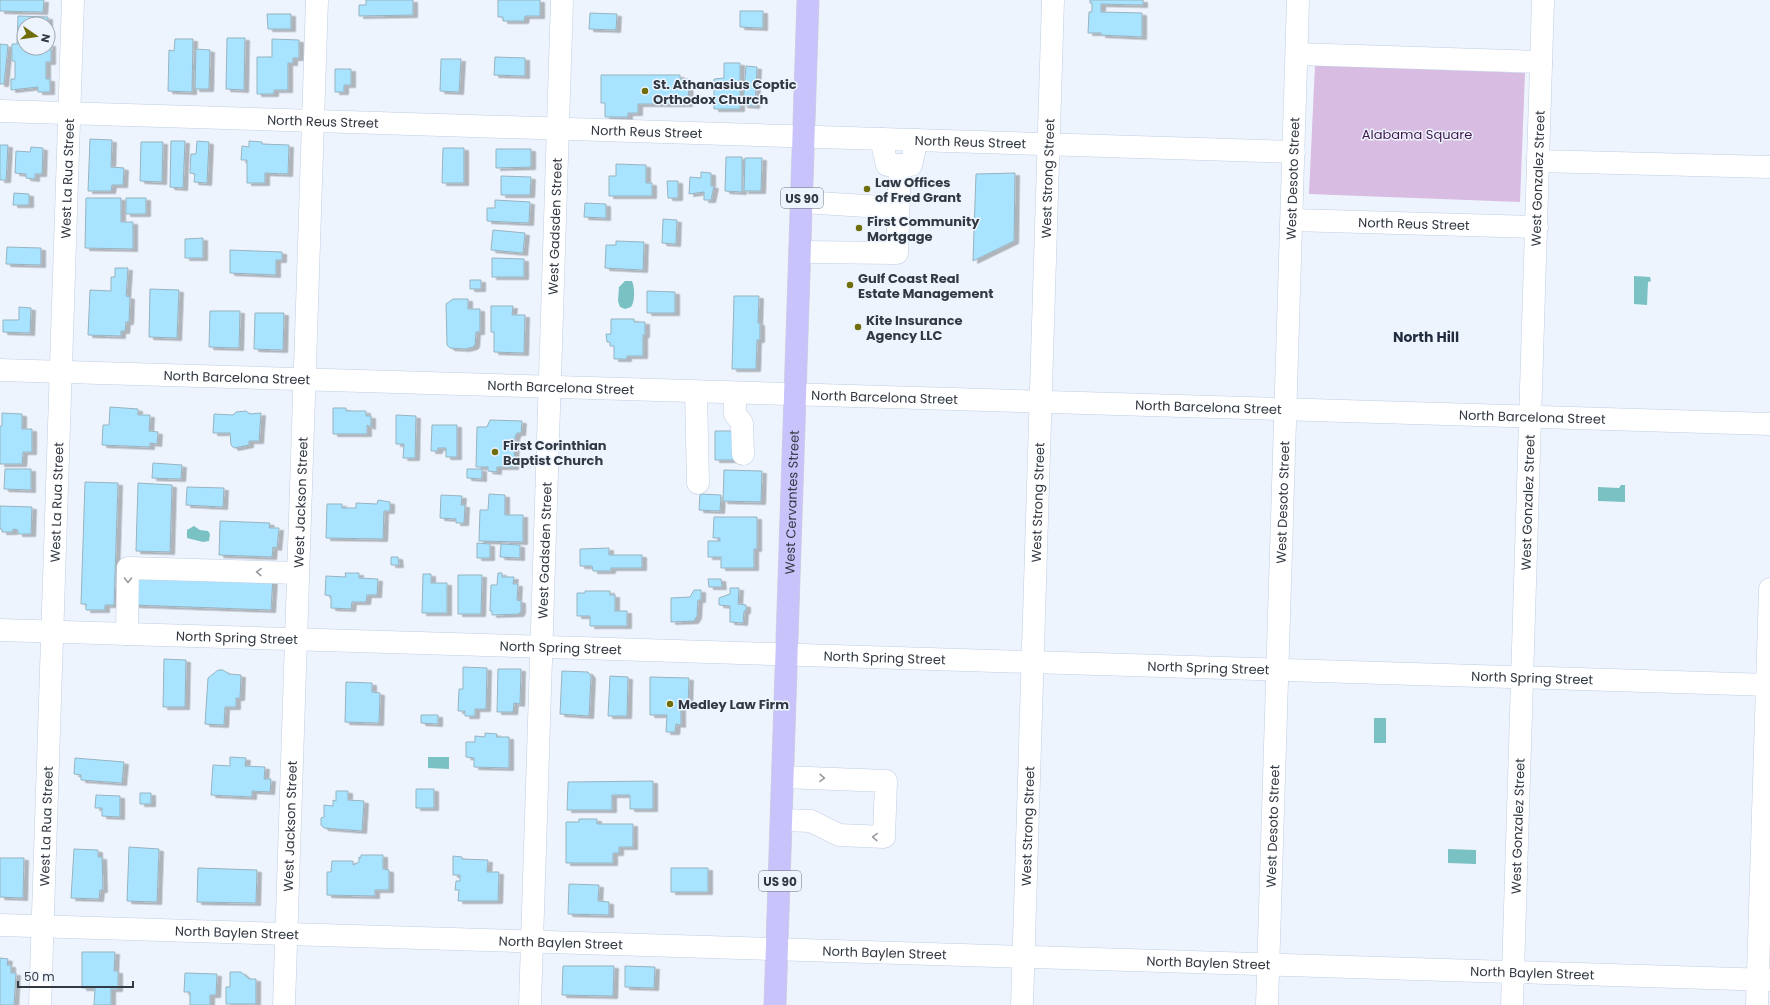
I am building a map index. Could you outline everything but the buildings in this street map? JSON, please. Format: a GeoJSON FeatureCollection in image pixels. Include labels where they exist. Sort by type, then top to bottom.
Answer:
{"type":"FeatureCollection","features":[{"type":"Feature","properties":{"kind":"main road","name":"West Cervantes Street"},"geometry":{"type":"LineString","coordinates":[[775,1005],[808,0]]}},
{"type":"Feature","properties":{"kind":"street","name":"West La Rua Street"},"geometry":{"type":"LineString","coordinates":[[40,1005],[73,0]]}},
{"type":"Feature","properties":{"kind":"street","name":"West Jackson Street"},"geometry":{"type":"LineString","coordinates":[[284,1005],[317,0]]}},
{"type":"Feature","properties":{"kind":"street","name":"West Gadsden Street"},"geometry":{"type":"LineString","coordinates":[[530,1005],[562,0]]}},
{"type":"Feature","properties":{"kind":"street","name":"West Strong Street"},"geometry":{"type":"LineString","coordinates":[[1022,1005],[1053,0]]}},
{"type":"Feature","properties":{"kind":"street","name":"West Desoto Street"},"geometry":{"type":"LineString","coordinates":[[1267,1005],[1298,0]]}},
{"type":"Feature","properties":{"kind":"street","name":"West Gonzalez Street"},"geometry":{"type":"LineString","coordinates":[[1512,1005],[1543,0]]}},
{"type":"Feature","properties":{"kind":"street"},"geometry":{"type":"LineString","coordinates":[[1297,54],[1541,62]]}},
{"type":"Feature","properties":{"kind":"street","name":"North Reus Street"},"geometry":{"type":"LineString","coordinates":[[0,111],[1294,152]]}},
{"type":"Feature","properties":{"kind":"street"},"geometry":{"type":"LineString","coordinates":[[881,139],[887,165],[911,165],[917,140]]}},
{"type":"Feature","properties":{"kind":"street"},"geometry":{"type":"LineString","coordinates":[[1538,161],[1770,167]]}},
{"type":"Feature","properties":{"kind":"street"},"geometry":{"type":"LineString","coordinates":[[800,252],[897,253],[900,165]]}},
{"type":"Feature","properties":{"kind":"street"},"geometry":{"type":"LineString","coordinates":[[802,202],[898,208]]}},
{"type":"Feature","properties":{"kind":"street","name":"North Reus Street"},"geometry":{"type":"LineString","coordinates":[[1292,220],[1537,227]]}},
{"type":"Feature","properties":{"kind":"street","name":"North Barcelona Street"},"geometry":{"type":"LineString","coordinates":[[0,370],[1285,411],[1770,424]]}},
{"type":"Feature","properties":{"kind":"street"},"geometry":{"type":"LineString","coordinates":[[696,392],[698,483]]}},
{"type":"Feature","properties":{"kind":"street"},"geometry":{"type":"LineString","coordinates":[[735,393],[735,414],[742,423],[742,454]]}},
{"type":"Feature","properties":{"kind":"street"},"geometry":{"type":"LineString","coordinates":[[127,634],[128,568],[298,573]]}},
{"type":"Feature","properties":{"kind":"street"},"geometry":{"type":"LineString","coordinates":[[1757,1005],[1764,980],[1770,589]]}},
{"type":"Feature","properties":{"kind":"street","name":"North Spring Street"},"geometry":{"type":"LineString","coordinates":[[0,630],[1769,685]]}},
{"type":"Feature","properties":{"kind":"street"},"geometry":{"type":"LineString","coordinates":[[782,820],[811,820],[839,835],[884,837],[886,781],[783,777]]}},
{"type":"Feature","properties":{"kind":"street","name":"North Baylen Street"},"geometry":{"type":"LineString","coordinates":[[0,925],[1764,980]]}},
{"type":"Feature","properties":{"kind":"green space","name":"Alabama Square"},"geometry":{"type":"Polygon","coordinates":[[[1315,65],[1525,73],[1520,202],[1309,194],[1315,65]]]}},
{"type":"Feature","properties":{"kind":"water"},"geometry":{"type":"Polygon","coordinates":[[[1634,276],[1650,277],[1651,281],[1648,282],[1647,305],[1634,304],[1634,276]]]}},
{"type":"Feature","properties":{"kind":"water"},"geometry":{"type":"Polygon","coordinates":[[[625,281],[632,281],[634,294],[631,307],[625,309],[620,307],[618,301],[619,287],[625,281]]]}},
{"type":"Feature","properties":{"kind":"water"},"geometry":{"type":"Polygon","coordinates":[[[1621,485],[1625,485],[1625,502],[1598,501],[1598,487],[1619,488],[1621,485]]]}},
{"type":"Feature","properties":{"kind":"water"},"geometry":{"type":"Polygon","coordinates":[[[194,526],[200,530],[208,531],[210,534],[209,541],[203,542],[187,538],[187,530],[194,526]]]}},
{"type":"Feature","properties":{"kind":"water"},"geometry":{"type":"Polygon","coordinates":[[[1374,718],[1386,718],[1386,743],[1374,743],[1374,718]]]}},
{"type":"Feature","properties":{"kind":"water"},"geometry":{"type":"Polygon","coordinates":[[[428,757],[449,757],[449,769],[428,768],[428,757]]]}},
{"type":"Feature","properties":{"kind":"water"},"geometry":{"type":"Polygon","coordinates":[[[1448,849],[1476,850],[1476,864],[1448,863],[1448,849]]]}},
{"type":"Feature","properties":{"kind":"place","name":"St. Athanasius Coptic Orthodox Church"},"geometry":{"type":"Point","coordinates":[645,91]}},
{"type":"Feature","properties":{"kind":"place","name":"Law Offices of Fred Grant"},"geometry":{"type":"Point","coordinates":[867,189]}},
{"type":"Feature","properties":{"kind":"place","name":"First Community Mortgage"},"geometry":{"type":"Point","coordinates":[859,228]}},
{"type":"Feature","properties":{"kind":"place","name":"Gulf Coast Real Estate Management"},"geometry":{"type":"Point","coordinates":[850,285]}},
{"type":"Feature","properties":{"kind":"place","name":"Kite Insurance Agency LLC"},"geometry":{"type":"Point","coordinates":[858,327]}},
{"type":"Feature","properties":{"kind":"place","name":"First Corinthian Baptist Church"},"geometry":{"type":"Point","coordinates":[495,452]}},
{"type":"Feature","properties":{"kind":"place","name":"Medley Law Firm"},"geometry":{"type":"Point","coordinates":[670,704]}},
{"type":"Feature","properties":{"kind":"district","name":"North Hill"},"geometry":{"type":"Point","coordinates":[1426,337]}}]}
